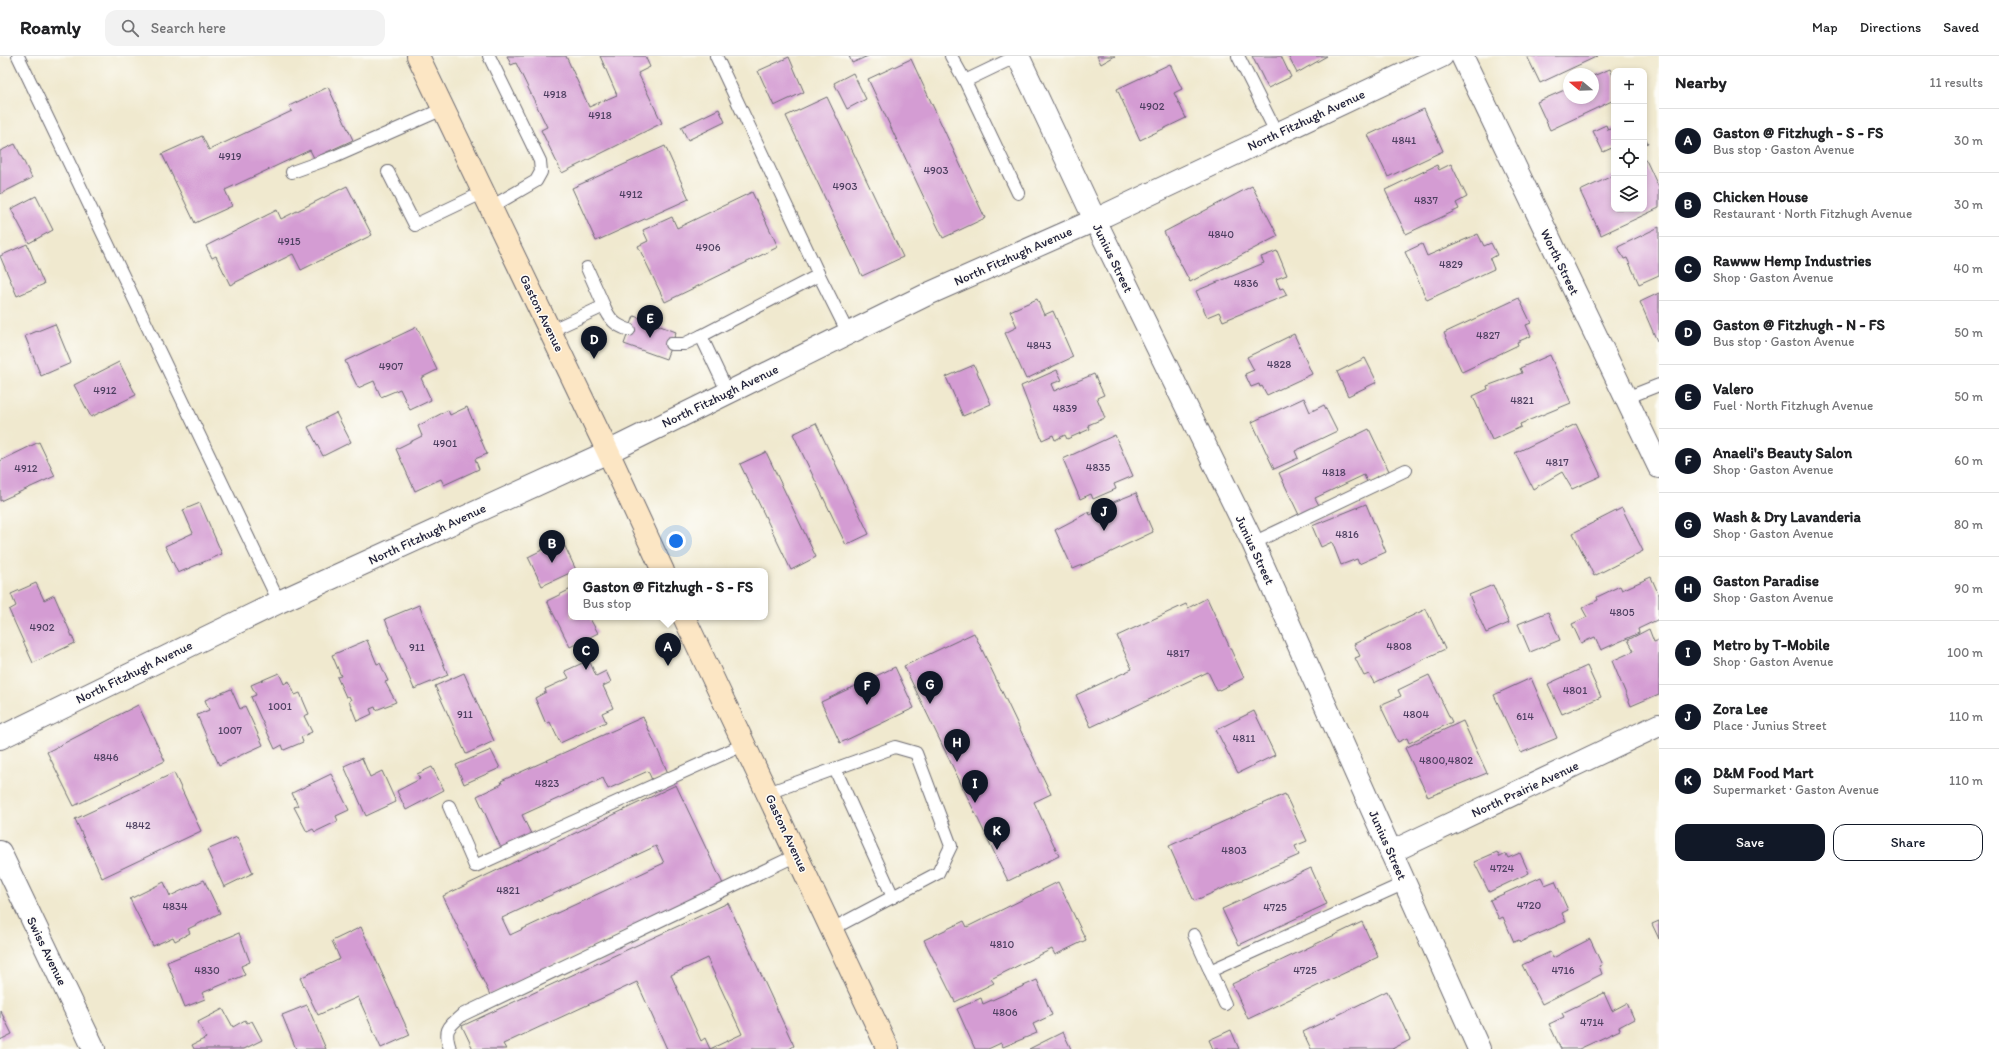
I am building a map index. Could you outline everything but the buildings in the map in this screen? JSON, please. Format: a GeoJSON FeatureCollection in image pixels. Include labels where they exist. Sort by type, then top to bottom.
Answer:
{"type":"FeatureCollection","features":[{"type":"Feature","properties":{"kind":"main road","name":"Gaston Avenue"},"geometry":{"type":"LineString","coordinates":[[422,58],[443,109],[608,452],[662,568]]}},
{"type":"Feature","properties":{"kind":"main road","name":"Gaston Avenue"},"geometry":{"type":"LineString","coordinates":[[685,620],[743,745],[768,793],[888,1049]]}},
{"type":"Feature","properties":{"kind":"street","name":"Junius Street"},"geometry":{"type":"LineString","coordinates":[[1018,56],[1095,220],[1253,543],[1477,1048]]}},
{"type":"Feature","properties":{"kind":"street","name":"North Fitzhugh Avenue"},"geometry":{"type":"LineString","coordinates":[[0,738],[279,602],[608,452],[928,294],[1095,220],[1442,56]]}},
{"type":"Feature","properties":{"kind":"street","name":"Worth Street"},"geometry":{"type":"LineString","coordinates":[[1462,56],[1659,467]]}},
{"type":"Feature","properties":{"kind":"street","name":"North Prairie Avenue"},"geometry":{"type":"LineString","coordinates":[[1391,852],[1659,725]]}},
{"type":"Feature","properties":{"kind":"street","name":"Swiss Avenue"},"geometry":{"type":"LineString","coordinates":[[0,852],[94,1049]]}},
{"type":"Feature","properties":{"kind":"lane"},"geometry":{"type":"LineString","coordinates":[[18,56],[279,602]]}},
{"type":"Feature","properties":{"kind":"lane"},"geometry":{"type":"LineString","coordinates":[[388,172],[415,225],[536,181],[540,172],[540,161],[489,56]]}},
{"type":"Feature","properties":{"kind":"lane"},"geometry":{"type":"LineString","coordinates":[[716,56],[819,275],[848,333]]}},
{"type":"Feature","properties":{"kind":"lane"},"geometry":{"type":"LineString","coordinates":[[952,56],[1018,193]]}},
{"type":"Feature","properties":{"kind":"lane"},"geometry":{"type":"LineString","coordinates":[[965,81],[1018,56]]}},
{"type":"Feature","properties":{"kind":"lane"},"geometry":{"type":"LineString","coordinates":[[1238,56],[1277,134]]}},
{"type":"Feature","properties":{"kind":"lane"},"geometry":{"type":"LineString","coordinates":[[292,172],[334,157],[443,109]]}},
{"type":"Feature","properties":{"kind":"lane"},"geometry":{"type":"LineString","coordinates":[[587,268],[609,318],[617,325],[629,330]]}},
{"type":"Feature","properties":{"kind":"lane"},"geometry":{"type":"LineString","coordinates":[[671,344],[684,344],[819,275]]}},
{"type":"Feature","properties":{"kind":"lane"},"geometry":{"type":"LineString","coordinates":[[550,331],[604,306]]}},
{"type":"Feature","properties":{"kind":"lane"},"geometry":{"type":"LineString","coordinates":[[701,336],[728,393]]}},
{"type":"Feature","properties":{"kind":"lane"},"geometry":{"type":"LineString","coordinates":[[1626,398],[1659,385]]}},
{"type":"Feature","properties":{"kind":"lane"},"geometry":{"type":"LineString","coordinates":[[1253,543],[1406,470]]}},
{"type":"Feature","properties":{"kind":"lane"},"geometry":{"type":"LineString","coordinates":[[449,806],[475,866],[743,745]]}},
{"type":"Feature","properties":{"kind":"lane"},"geometry":{"type":"LineString","coordinates":[[768,793],[895,747],[916,753],[951,846],[938,873],[832,929]]}},
{"type":"Feature","properties":{"kind":"lane"},"geometry":{"type":"LineString","coordinates":[[835,768],[893,897]]}},
{"type":"Feature","properties":{"kind":"lane"},"geometry":{"type":"LineString","coordinates":[[450,1049],[446,1035],[449,1026],[462,1015],[797,855]]}},
{"type":"Feature","properties":{"kind":"lane"},"geometry":{"type":"LineString","coordinates":[[1210,971],[1405,883]]}},
{"type":"Feature","properties":{"kind":"lane"},"geometry":{"type":"LineString","coordinates":[[1194,935],[1225,1004]]}},
{"type":"Feature","properties":{"kind":"place","name":"Valero"},"geometry":{"type":"Point","coordinates":[650,338]}},
{"type":"Feature","properties":{"kind":"place","name":"Gaston @ Fitzhugh - N - FS"},"geometry":{"type":"Point","coordinates":[594,359]}},
{"type":"Feature","properties":{"kind":"place","name":"Zora Lee"},"geometry":{"type":"Point","coordinates":[1104,531]}},
{"type":"Feature","properties":{"kind":"place","name":"Chicken House"},"geometry":{"type":"Point","coordinates":[552,563]}},
{"type":"Feature","properties":{"kind":"place","name":"Gaston @ Fitzhugh - S - FS"},"geometry":{"type":"Point","coordinates":[668,666]}},
{"type":"Feature","properties":{"kind":"place","name":"Rawww Hemp Industries"},"geometry":{"type":"Point","coordinates":[586,670]}},
{"type":"Feature","properties":{"kind":"place","name":"Wash & Dry Lavanderia"},"geometry":{"type":"Point","coordinates":[930,704]}},
{"type":"Feature","properties":{"kind":"place","name":"Anaeli's Beauty Salon"},"geometry":{"type":"Point","coordinates":[867,705]}},
{"type":"Feature","properties":{"kind":"place","name":"Gaston Paradise"},"geometry":{"type":"Point","coordinates":[957,762]}},
{"type":"Feature","properties":{"kind":"place","name":"Metro by T-Mobile"},"geometry":{"type":"Point","coordinates":[975,803]}},
{"type":"Feature","properties":{"kind":"place","name":"D&M Food Mart"},"geometry":{"type":"Point","coordinates":[997,850]}}]}
